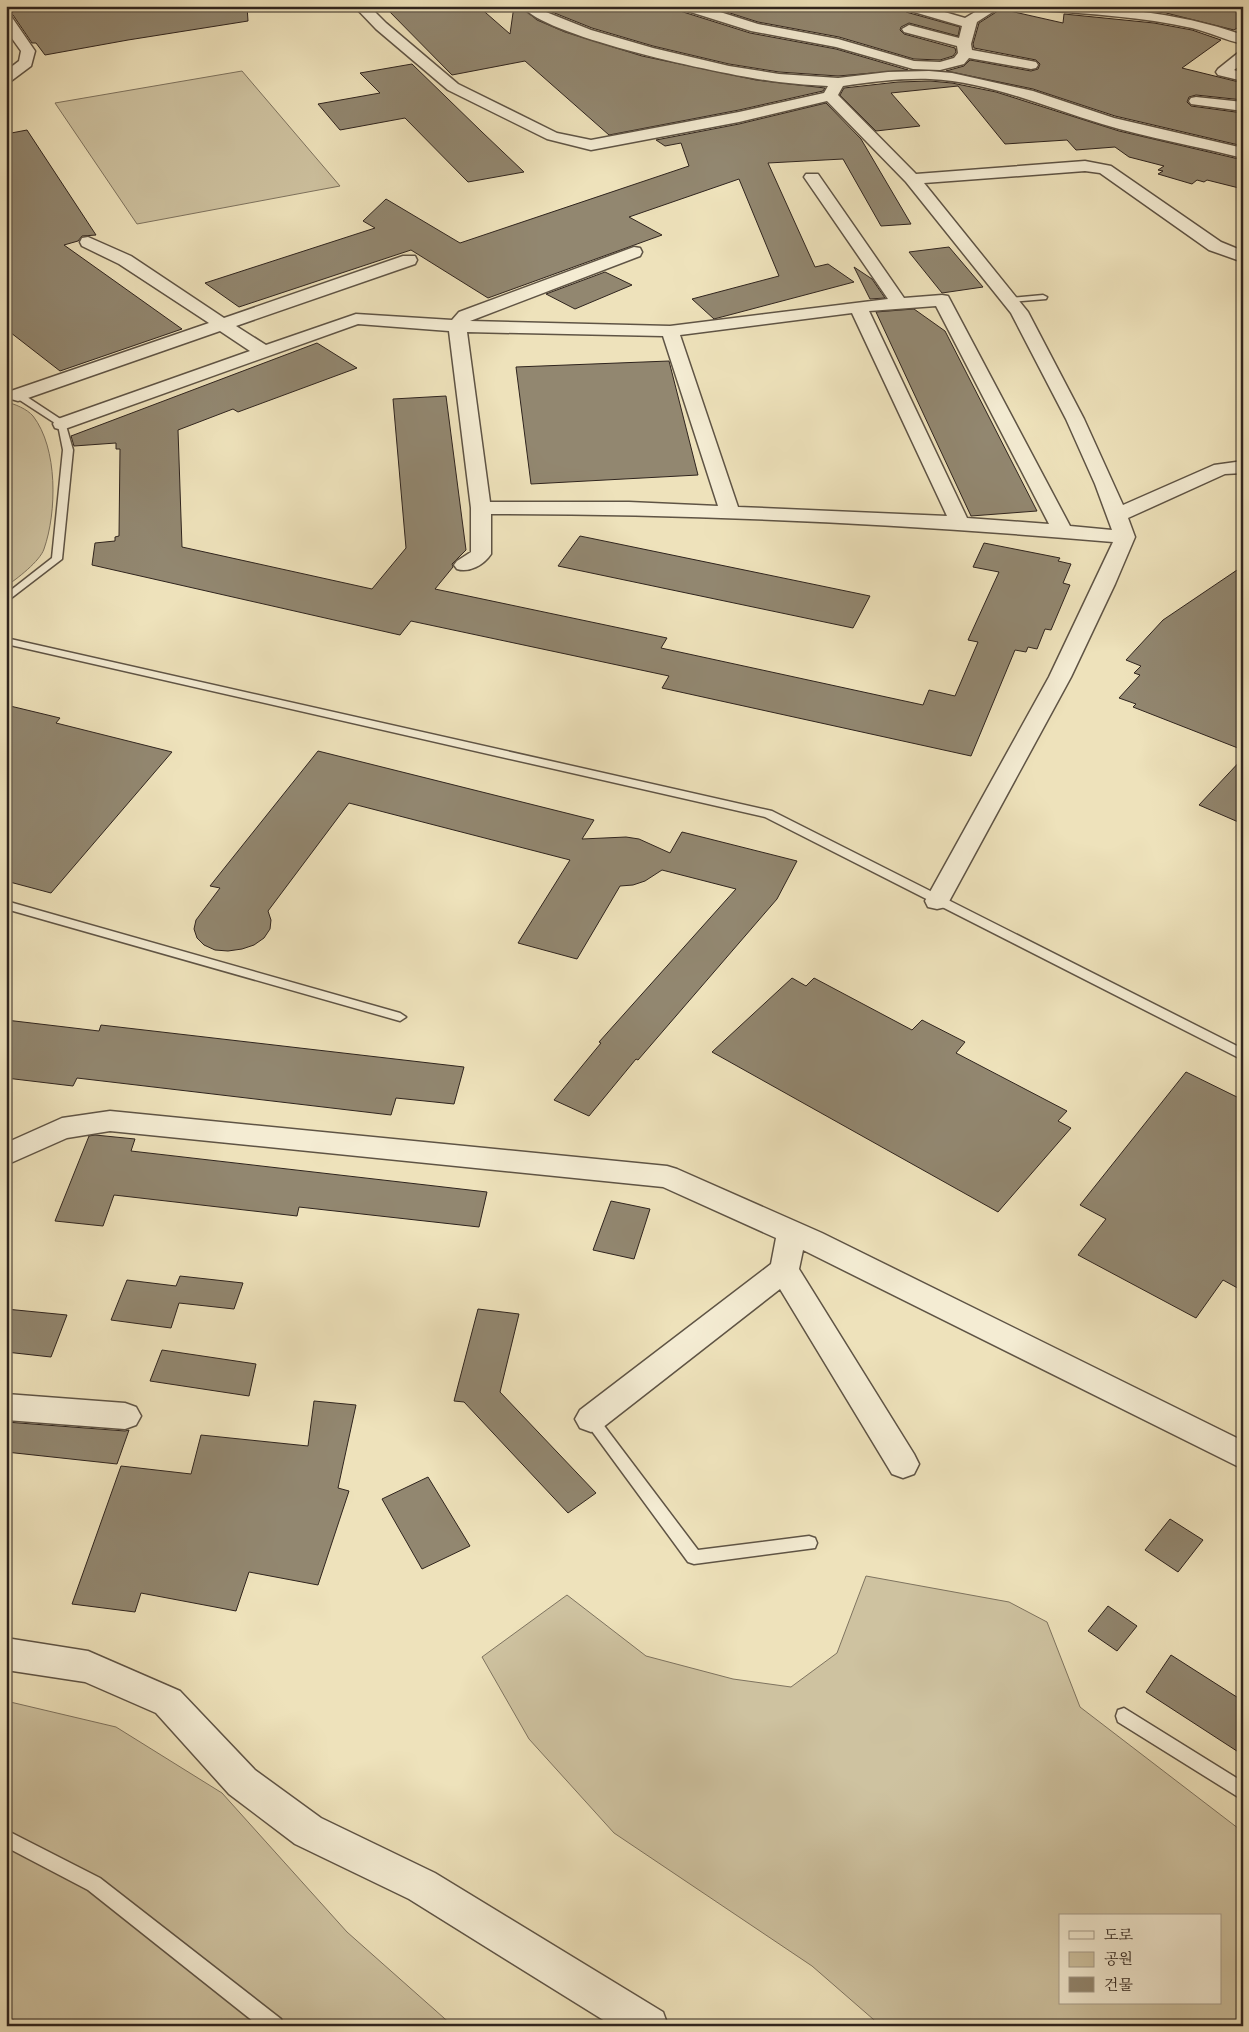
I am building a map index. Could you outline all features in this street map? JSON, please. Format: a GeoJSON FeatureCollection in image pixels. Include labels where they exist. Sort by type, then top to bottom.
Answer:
{"type":"FeatureCollection","features":[{"type":"Feature","properties":{"kind":"street"},"geometry":{"type":"LineString","coordinates":[[361,6],[381,26],[453,87],[552,136],[591,144],[730,118],[888,76],[930,75],[952,76],[1028,94],[1110,121],[1243,153]]}},
{"type":"Feature","properties":{"kind":"street"},"geometry":{"type":"LineString","coordinates":[[529,6],[541,15],[586,33],[649,51],[729,70],[834,89],[912,179],[1019,312],[1075,419],[1105,484],[1125,537],[1101,595],[1062,674],[937,901]]}},
{"type":"Feature","properties":{"kind":"street"},"geometry":{"type":"LineString","coordinates":[[686,6],[756,28],[838,44],[914,65],[940,66],[959,61],[965,49],[971,20],[995,6]]}},
{"type":"Feature","properties":{"kind":"street"},"geometry":{"type":"LineString","coordinates":[[1040,6],[1113,9],[1135,15],[1218,30],[1243,40]]}},
{"type":"Feature","properties":{"kind":"street"},"geometry":{"type":"LineString","coordinates":[[1135,15],[1149,6]]}},
{"type":"Feature","properties":{"kind":"street"},"geometry":{"type":"LineString","coordinates":[[912,7],[970,24]]}},
{"type":"Feature","properties":{"kind":"street"},"geometry":{"type":"LineString","coordinates":[[6,19],[28,51],[26,63],[6,78]]}},
{"type":"Feature","properties":{"kind":"street"},"geometry":{"type":"LineString","coordinates":[[909,29],[965,49],[1031,65]]}},
{"type":"Feature","properties":{"kind":"street"},"geometry":{"type":"LineString","coordinates":[[1243,56],[1223,72],[1243,77]]}},
{"type":"Feature","properties":{"kind":"street"},"geometry":{"type":"LineString","coordinates":[[1196,101],[1243,107]]}},
{"type":"Feature","properties":{"kind":"street"},"geometry":{"type":"LineString","coordinates":[[1084,113],[1114,106]]}},
{"type":"Feature","properties":{"kind":"street"},"geometry":{"type":"LineString","coordinates":[[912,179],[1085,166],[1105,168],[1215,246],[1243,258]]}},
{"type":"Feature","properties":{"kind":"street"},"geometry":{"type":"LineString","coordinates":[[812,177],[899,303]]}},
{"type":"Feature","properties":{"kind":"street"},"geometry":{"type":"LineString","coordinates":[[88,242],[125,260],[264,352]]}},
{"type":"Feature","properties":{"kind":"street"},"geometry":{"type":"LineString","coordinates":[[464,565],[481,554],[481,508],[457,326],[465,316],[634,252]]}},
{"type":"Feature","properties":{"kind":"street"},"geometry":{"type":"LineString","coordinates":[[12,394],[224,325],[410,260]]}},
{"type":"Feature","properties":{"kind":"street"},"geometry":{"type":"LineString","coordinates":[[330,288],[376,320]]}},
{"type":"Feature","properties":{"kind":"street"},"geometry":{"type":"LineString","coordinates":[[62,424],[356,319],[457,326],[670,330],[858,307],[942,300],[1063,532]]}},
{"type":"Feature","properties":{"kind":"street"},"geometry":{"type":"LineString","coordinates":[[858,307],[960,523]]}},
{"type":"Feature","properties":{"kind":"street"},"geometry":{"type":"LineString","coordinates":[[670,330],[730,513]]}},
{"type":"Feature","properties":{"kind":"street"},"geometry":{"type":"LineString","coordinates":[[1116,515],[1221,469],[1243,467]]}},
{"type":"Feature","properties":{"kind":"street"},"geometry":{"type":"LineString","coordinates":[[481,508],[629,508],[960,523],[1125,537]]}},
{"type":"Feature","properties":{"kind":"street"},"geometry":{"type":"LineString","coordinates":[[6,1155],[62,1128],[110,1122],[667,1177],[792,1232],[1243,1456]]}},
{"type":"Feature","properties":{"kind":"street"},"geometry":{"type":"LineString","coordinates":[[591,1420],[784,1270],[792,1232]]}},
{"type":"Feature","properties":{"kind":"street"},"geometry":{"type":"LineString","coordinates":[[784,1270],[903,1464]]}},
{"type":"Feature","properties":{"kind":"street"},"geometry":{"type":"LineString","coordinates":[[6,1407],[124,1416]]}},
{"type":"Feature","properties":{"kind":"street"},"geometry":{"type":"LineString","coordinates":[[6,1654],[88,1667],[168,1702],[242,1782],[308,1831],[422,1886],[649,2026]]}},
{"type":"Feature","properties":{"kind":"lane"},"geometry":{"type":"LineString","coordinates":[[1009,300],[1042,297]]}},
{"type":"Feature","properties":{"kind":"lane"},"geometry":{"type":"LineString","coordinates":[[6,599],[57,559],[68,450],[62,424],[12,394]]}},
{"type":"Feature","properties":{"kind":"lane"},"geometry":{"type":"LineString","coordinates":[[6,641],[768,814],[1243,1055]]}},
{"type":"Feature","properties":{"kind":"lane"},"geometry":{"type":"LineString","coordinates":[[6,905],[400,1017]]}},
{"type":"Feature","properties":{"kind":"lane"},"geometry":{"type":"LineString","coordinates":[[591,1420],[694,1557],[808,1543]]}},
{"type":"Feature","properties":{"kind":"lane"},"geometry":{"type":"LineString","coordinates":[[1124,1716],[1243,1792]]}},
{"type":"Feature","properties":{"kind":"lane"},"geometry":{"type":"LineString","coordinates":[[6,1838],[94,1884],[274,2026]]}},
{"type":"Feature","properties":{"kind":"path"},"geometry":{"type":"LineString","coordinates":[[6,2020],[12,2021],[17,2026]]}},
{"type":"Feature","properties":{"kind":"green space"},"geometry":{"type":"Polygon","coordinates":[[[242,71],[340,186],[137,224],[55,103],[242,71]]]}},
{"type":"Feature","properties":{"kind":"green space"},"geometry":{"type":"Polygon","coordinates":[[[6,402],[28,411],[41,429],[51,462],[53,499],[48,534],[42,554],[28,569],[6,586],[6,402]]]}},
{"type":"Feature","properties":{"kind":"green space"},"geometry":{"type":"Polygon","coordinates":[[[866,1576],[1009,1602],[1047,1622],[1080,1707],[1243,1832],[1243,2026],[881,2026],[812,1966],[614,1833],[529,1739],[482,1657],[567,1595],[646,1656],[733,1679],[791,1687],[837,1653],[866,1576]]]}},
{"type":"Feature","properties":{"kind":"green space"},"geometry":{"type":"Polygon","coordinates":[[[6,1701],[116,1727],[222,1793],[347,1932],[453,2026],[6,2026],[6,1701]]]}},
{"type":"Feature","properties":{"kind":"building"},"geometry":{"type":"Polygon","coordinates":[[[38,6],[247,6],[248,21],[45,55],[36,43],[32,43],[13,15],[6,13],[6,11],[38,6]]]}},
{"type":"Feature","properties":{"kind":"building"},"geometry":{"type":"Polygon","coordinates":[[[384,6],[478,6],[510,34],[514,6],[520,6],[537,20],[565,32],[642,56],[756,80],[825,88],[823,91],[739,110],[609,135],[525,61],[452,75],[384,6]]]}},
{"type":"Feature","properties":{"kind":"building"},"geometry":{"type":"Polygon","coordinates":[[[541,6],[677,6],[680,11],[750,33],[836,49],[908,70],[838,76],[779,72],[729,64],[653,46],[592,28],[541,6]]]}},
{"type":"Feature","properties":{"kind":"building"},"geometry":{"type":"Polygon","coordinates":[[[708,6],[901,6],[904,7],[906,12],[960,27],[958,36],[909,23],[901,27],[900,30],[904,34],[955,48],[956,52],[953,56],[940,60],[914,59],[839,37],[758,22],[708,6]]]}},
{"type":"Feature","properties":{"kind":"building"},"geometry":{"type":"Polygon","coordinates":[[[1102,6],[1243,6],[1243,24],[1234,30],[1166,13],[1102,6]]]}},
{"type":"Feature","properties":{"kind":"building"},"geometry":{"type":"Polygon","coordinates":[[[1001,9],[1063,23],[1064,14],[1154,23],[1192,30],[1221,40],[1182,68],[1243,83],[1243,100],[1196,95],[1189,97],[1187,102],[1191,106],[1243,113],[1243,146],[1115,116],[1033,89],[946,71],[964,66],[970,60],[1031,71],[1038,69],[1040,64],[1036,60],[974,48],[973,44],[979,23],[1001,9]]]}},
{"type":"Feature","properties":{"kind":"building"},"geometry":{"type":"Polygon","coordinates":[[[412,64],[524,172],[468,182],[405,118],[340,130],[318,104],[380,93],[360,73],[412,64]]]}},
{"type":"Feature","properties":{"kind":"building"},"geometry":{"type":"Polygon","coordinates":[[[930,81],[952,83],[996,92],[1119,131],[1243,160],[1243,189],[1207,180],[1204,182],[1197,180],[1192,184],[1158,174],[1163,171],[1158,170],[1164,166],[1129,157],[1115,147],[1076,150],[1067,140],[1005,144],[958,86],[891,93],[920,126],[876,131],[840,95],[844,88],[898,82],[930,81]]]}},
{"type":"Feature","properties":{"kind":"building"},"geometry":{"type":"Polygon","coordinates":[[[826,103],[861,139],[911,224],[881,226],[843,159],[768,163],[815,267],[828,264],[854,282],[714,319],[692,299],[779,276],[739,179],[629,217],[662,235],[488,298],[411,250],[239,307],[205,283],[375,228],[363,221],[386,199],[460,243],[689,166],[681,143],[665,146],[656,140],[739,124],[826,103]]]}},
{"type":"Feature","properties":{"kind":"building"},"geometry":{"type":"Polygon","coordinates":[[[27,130],[96,235],[82,236],[78,241],[64,245],[182,329],[60,371],[6,329],[6,134],[27,130]]]}},
{"type":"Feature","properties":{"kind":"building"},"geometry":{"type":"Polygon","coordinates":[[[949,247],[983,287],[942,293],[909,252],[949,247]]]}},
{"type":"Feature","properties":{"kind":"building"},"geometry":{"type":"Polygon","coordinates":[[[854,267],[872,279],[885,298],[870,299],[854,267]]]}},
{"type":"Feature","properties":{"kind":"building"},"geometry":{"type":"Polygon","coordinates":[[[605,272],[632,285],[575,309],[546,294],[605,272]]]}},
{"type":"Feature","properties":{"kind":"building"},"geometry":{"type":"Polygon","coordinates":[[[914,309],[945,331],[1037,511],[971,516],[876,312],[914,309]]]}},
{"type":"Feature","properties":{"kind":"building"},"geometry":{"type":"Polygon","coordinates":[[[317,343],[357,368],[238,412],[233,409],[178,430],[182,547],[372,589],[406,548],[393,399],[446,396],[466,550],[452,564],[453,567],[435,589],[667,638],[661,648],[923,705],[929,690],[955,696],[978,642],[968,640],[999,572],[973,567],[984,543],[1060,558],[1058,561],[1071,564],[1063,583],[1070,585],[1051,630],[1045,629],[1037,649],[1028,647],[1026,652],[1015,650],[971,756],[662,688],[669,676],[411,621],[400,635],[92,565],[95,543],[115,541],[115,537],[119,536],[120,449],[116,449],[116,443],[74,446],[71,436],[317,343]]]}},
{"type":"Feature","properties":{"kind":"building"},"geometry":{"type":"Polygon","coordinates":[[[669,361],[698,475],[531,484],[516,367],[669,361]]]}},
{"type":"Feature","properties":{"kind":"building"},"geometry":{"type":"Polygon","coordinates":[[[580,536],[870,596],[853,628],[558,566],[580,536]]]}},
{"type":"Feature","properties":{"kind":"building"},"geometry":{"type":"Polygon","coordinates":[[[1243,566],[1243,750],[1133,707],[1136,704],[1119,698],[1140,675],[1134,673],[1141,666],[1126,660],[1163,620],[1243,566]]]}},
{"type":"Feature","properties":{"kind":"building"},"geometry":{"type":"Polygon","coordinates":[[[6,705],[60,718],[56,723],[172,752],[51,893],[6,881],[6,705]]]}},
{"type":"Feature","properties":{"kind":"building"},"geometry":{"type":"Polygon","coordinates":[[[318,751],[594,820],[582,839],[626,837],[639,839],[670,853],[682,832],[797,861],[777,899],[638,1060],[636,1059],[589,1116],[554,1100],[601,1043],[599,1042],[736,889],[662,870],[645,881],[633,885],[620,886],[577,959],[518,943],[570,860],[349,803],[268,911],[271,920],[270,929],[264,938],[254,945],[228,951],[215,950],[204,945],[197,938],[194,929],[196,920],[220,888],[210,886],[318,751]]]}},
{"type":"Feature","properties":{"kind":"building"},"geometry":{"type":"Polygon","coordinates":[[[1243,758],[1243,824],[1199,805],[1243,758]]]}},
{"type":"Feature","properties":{"kind":"building"},"geometry":{"type":"Polygon","coordinates":[[[792,978],[806,986],[814,978],[912,1030],[922,1020],[965,1042],[956,1053],[1067,1111],[1058,1121],[1071,1128],[998,1212],[712,1052],[792,978]]]}},
{"type":"Feature","properties":{"kind":"building"},"geometry":{"type":"Polygon","coordinates":[[[6,1020],[99,1031],[101,1025],[464,1067],[454,1104],[396,1098],[391,1115],[77,1078],[73,1086],[6,1078],[6,1020]]]}},
{"type":"Feature","properties":{"kind":"building"},"geometry":{"type":"Polygon","coordinates":[[[1186,1072],[1243,1100],[1243,1291],[1223,1280],[1196,1318],[1078,1255],[1106,1219],[1080,1205],[1186,1072]]]}},
{"type":"Feature","properties":{"kind":"building"},"geometry":{"type":"Polygon","coordinates":[[[89,1136],[135,1139],[131,1151],[487,1192],[479,1227],[299,1207],[297,1216],[114,1195],[103,1226],[55,1221],[89,1136]]]}},
{"type":"Feature","properties":{"kind":"building"},"geometry":{"type":"Polygon","coordinates":[[[611,1201],[650,1209],[634,1259],[593,1250],[611,1201]]]}},
{"type":"Feature","properties":{"kind":"building"},"geometry":{"type":"Polygon","coordinates":[[[180,1276],[243,1283],[234,1309],[179,1303],[171,1328],[111,1320],[127,1280],[176,1286],[180,1276]]]}},
{"type":"Feature","properties":{"kind":"building"},"geometry":{"type":"Polygon","coordinates":[[[6,1309],[67,1315],[51,1357],[6,1352],[6,1309]]]}},
{"type":"Feature","properties":{"kind":"building"},"geometry":{"type":"Polygon","coordinates":[[[478,1309],[519,1314],[500,1392],[596,1493],[568,1513],[464,1402],[454,1401],[478,1309]]]}},
{"type":"Feature","properties":{"kind":"building"},"geometry":{"type":"Polygon","coordinates":[[[162,1350],[256,1364],[249,1396],[150,1381],[162,1350]]]}},
{"type":"Feature","properties":{"kind":"building"},"geometry":{"type":"Polygon","coordinates":[[[314,1401],[356,1405],[338,1488],[349,1491],[318,1585],[249,1572],[236,1611],[141,1593],[135,1612],[72,1604],[121,1466],[191,1474],[201,1435],[308,1446],[314,1401]]]}},
{"type":"Feature","properties":{"kind":"building"},"geometry":{"type":"Polygon","coordinates":[[[6,1422],[129,1430],[117,1464],[6,1452],[6,1422]]]}},
{"type":"Feature","properties":{"kind":"building"},"geometry":{"type":"Polygon","coordinates":[[[428,1477],[470,1546],[422,1569],[382,1499],[428,1477]]]}},
{"type":"Feature","properties":{"kind":"building"},"geometry":{"type":"Polygon","coordinates":[[[1170,1519],[1203,1540],[1178,1572],[1145,1550],[1170,1519]]]}},
{"type":"Feature","properties":{"kind":"building"},"geometry":{"type":"Polygon","coordinates":[[[1108,1606],[1137,1626],[1117,1651],[1088,1631],[1108,1606]]]}},
{"type":"Feature","properties":{"kind":"building"},"geometry":{"type":"Polygon","coordinates":[[[1171,1655],[1243,1701],[1243,1755],[1146,1692],[1171,1655]]]}}]}
